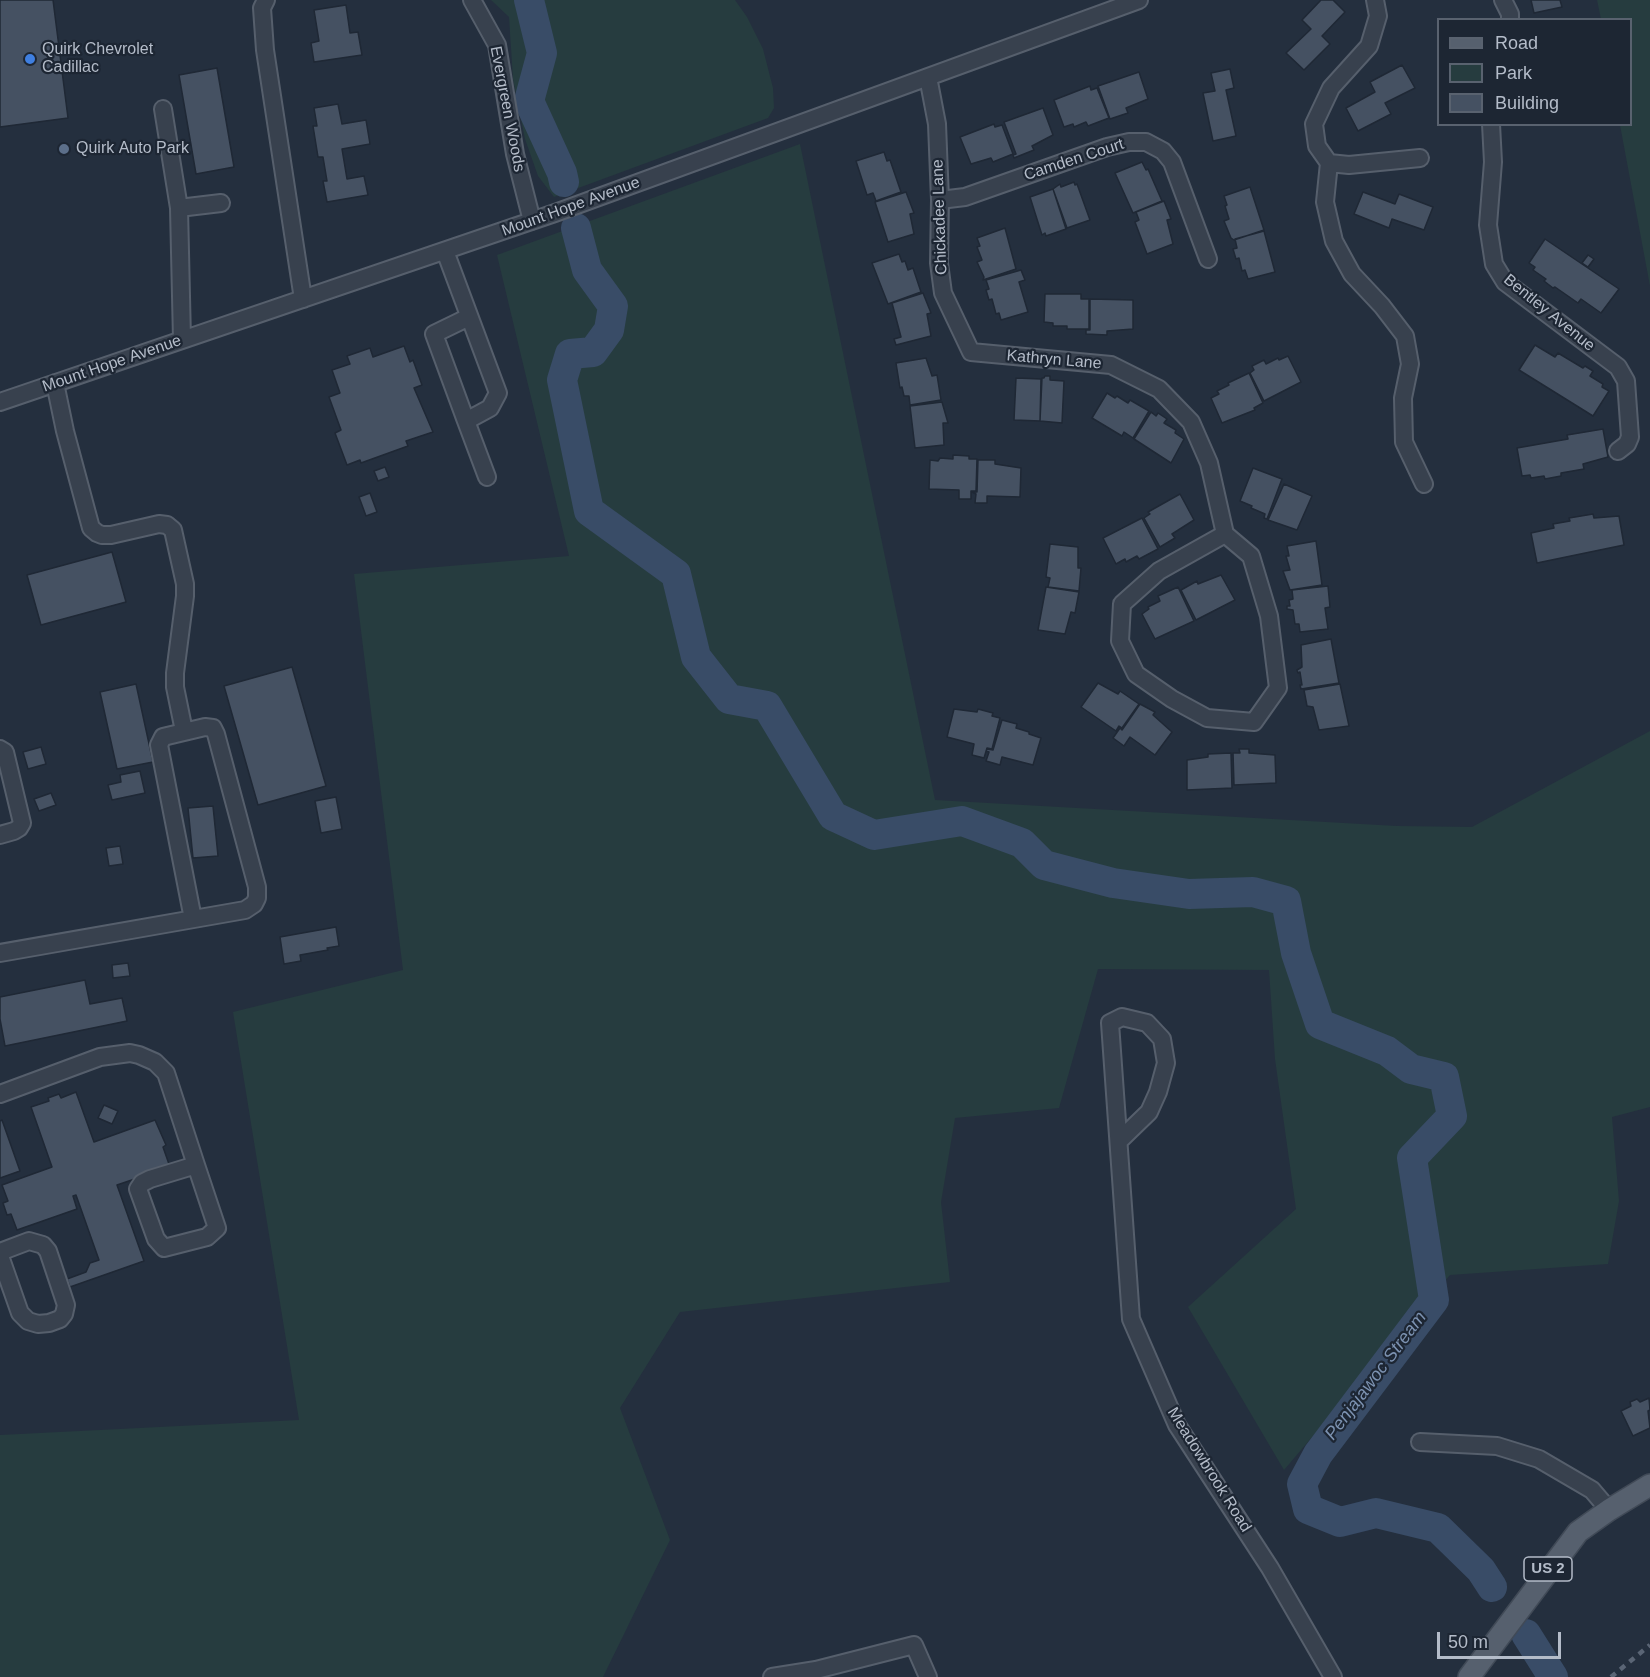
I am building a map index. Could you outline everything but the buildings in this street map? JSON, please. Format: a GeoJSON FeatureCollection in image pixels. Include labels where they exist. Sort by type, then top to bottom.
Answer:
{"type":"FeatureCollection","features":[{"type":"Feature","properties":{"kind":"main road","name":"US 2"},"geometry":{"type":"LineString","coordinates":[[1469,1677],[1578,1532],[1608,1510],[1650,1485]]}},
{"type":"Feature","properties":{"kind":"street"},"geometry":{"type":"LineString","coordinates":[[266,0],[262,8],[265,50],[303,299]]}},
{"type":"Feature","properties":{"kind":"street","name":"Evergreen Woods"},"geometry":{"type":"LineString","coordinates":[[472,0],[497,45],[515,154],[532,221]]}},
{"type":"Feature","properties":{"kind":"street","name":"Mount Hope Avenue"},"geometry":{"type":"LineString","coordinates":[[0,402],[532,221],[1139,0]]}},
{"type":"Feature","properties":{"kind":"street"},"geometry":{"type":"LineString","coordinates":[[1375,0],[1378,16],[1369,46],[1331,88],[1314,124],[1317,146],[1329,163],[1325,202],[1334,241],[1352,274],[1382,306],[1405,336],[1410,364],[1403,398],[1404,442],[1424,484]]}},
{"type":"Feature","properties":{"kind":"street"},"geometry":{"type":"LineString","coordinates":[[1503,0],[1510,18]]}},
{"type":"Feature","properties":{"kind":"street","name":"Chickadee Lane"},"geometry":{"type":"LineString","coordinates":[[928,77],[937,124],[940,200],[939,263],[943,293],[970,352]]}},
{"type":"Feature","properties":{"kind":"street"},"geometry":{"type":"LineString","coordinates":[[163,110],[179,208],[182,340]]}},
{"type":"Feature","properties":{"kind":"street","name":"Bentley Avenue"},"geometry":{"type":"LineString","coordinates":[[1491,126],[1493,162],[1488,225],[1494,264],[1505,282],[1618,367],[1626,381],[1630,437],[1627,444],[1618,451]]}},
{"type":"Feature","properties":{"kind":"street","name":"Camden Court"},"geometry":{"type":"LineString","coordinates":[[940,200],[965,197],[1107,147],[1129,142],[1146,142],[1163,151],[1172,162],[1208,259]]}},
{"type":"Feature","properties":{"kind":"street"},"geometry":{"type":"LineString","coordinates":[[1329,163],[1349,165],[1420,158]]}},
{"type":"Feature","properties":{"kind":"street"},"geometry":{"type":"LineString","coordinates":[[179,208],[221,203]]}},
{"type":"Feature","properties":{"kind":"street"},"geometry":{"type":"LineString","coordinates":[[445,251],[498,393],[490,408],[466,421]]}},
{"type":"Feature","properties":{"kind":"street"},"geometry":{"type":"LineString","coordinates":[[469,317],[434,334],[487,477]]}},
{"type":"Feature","properties":{"kind":"street","name":"Kathryn Lane"},"geometry":{"type":"LineString","coordinates":[[970,352],[1111,365],[1159,389],[1191,422],[1209,463],[1226,534]]}},
{"type":"Feature","properties":{"kind":"street"},"geometry":{"type":"LineString","coordinates":[[55,383],[64,431],[91,528],[102,535],[159,524],[167,525],[173,530],[185,584],[175,673],[175,687],[184,731]]}},
{"type":"Feature","properties":{"kind":"street"},"geometry":{"type":"LineString","coordinates":[[1226,534],[1251,556],[1269,616],[1278,688],[1254,722],[1207,718],[1173,699],[1136,674],[1120,641],[1122,604],[1159,571],[1226,534]]}},
{"type":"Feature","properties":{"kind":"street"},"geometry":{"type":"LineString","coordinates":[[0,953],[245,910],[254,904],[257,898],[257,887],[216,734],[213,728],[205,727],[163,736],[159,745],[193,919]]}},
{"type":"Feature","properties":{"kind":"street"},"geometry":{"type":"LineString","coordinates":[[0,749],[5,752],[22,824],[14,831],[0,835]]}},
{"type":"Feature","properties":{"kind":"street","name":"Meadowbrook Road"},"geometry":{"type":"LineString","coordinates":[[1119,1141],[1149,1112],[1158,1092],[1166,1063],[1162,1039],[1147,1023],[1122,1017],[1110,1023],[1131,1319],[1177,1425],[1270,1568],[1333,1677]]}},
{"type":"Feature","properties":{"kind":"street"},"geometry":{"type":"LineString","coordinates":[[0,1094],[100,1057],[130,1053],[155,1062],[166,1073],[217,1228],[207,1237],[165,1248],[156,1239],[138,1189],[142,1183],[150,1179],[196,1165]]}},
{"type":"Feature","properties":{"kind":"street"},"geometry":{"type":"LineString","coordinates":[[29,1241],[43,1245],[48,1251],[66,1305],[60,1319],[38,1324],[28,1321],[20,1313],[0,1254],[29,1241]]}},
{"type":"Feature","properties":{"kind":"street"},"geometry":{"type":"LineString","coordinates":[[1420,1442],[1497,1446],[1539,1459],[1592,1490],[1608,1510]]}},
{"type":"Feature","properties":{"kind":"street"},"geometry":{"type":"LineString","coordinates":[[772,1677],[816,1670],[914,1645],[928,1677]]}},
{"type":"Feature","properties":{"kind":"green space"},"geometry":{"type":"Polygon","coordinates":[[[491,0],[735,0],[747,17],[763,49],[773,88],[774,108],[768,118],[554,197],[538,176],[525,139],[513,79],[509,17],[491,0]]]}},
{"type":"Feature","properties":{"kind":"green space"},"geometry":{"type":"Polygon","coordinates":[[[1597,0],[1650,0],[1650,286],[1620,126],[1632,126],[1632,18],[1601,18],[1597,0]]]}},
{"type":"Feature","properties":{"kind":"green space"},"geometry":{"type":"Polygon","coordinates":[[[800,144],[935,800],[1397,826],[1472,827],[1650,731],[1650,1107],[1612,1117],[1619,1201],[1608,1264],[1450,1275],[1284,1470],[1188,1307],[1296,1209],[1275,1059],[1269,970],[1098,969],[1059,1108],[955,1118],[941,1202],[950,1282],[680,1312],[620,1408],[670,1540],[603,1677],[0,1677],[0,1435],[299,1420],[233,1012],[403,970],[354,574],[569,556],[497,255],[800,144]]]}},
{"type":"Feature","properties":{"kind":"waterway","name":"Penjajawoc Stream"},"geometry":{"type":"LineString","coordinates":[[529,0],[542,53],[529,101],[564,182]]}},
{"type":"Feature","properties":{"kind":"waterway","name":"Penjajawoc Stream"},"geometry":{"type":"LineString","coordinates":[[576,228],[587,270],[613,306],[609,330],[593,352],[570,354],[562,380],[589,511],[676,574],[696,657],[729,699],[767,706],[833,816],[874,835],[962,821],[1022,843],[1044,865],[1113,883],[1189,894],[1253,892],[1286,901],[1296,953],[1320,1024],[1387,1051],[1411,1069],[1444,1077],[1452,1116],[1412,1158],[1434,1300],[1318,1454],[1302,1484],[1308,1509],[1340,1522],[1376,1513],[1438,1528],[1481,1570],[1492,1587]]}},
{"type":"Feature","properties":{"kind":"waterway","name":"Penjajawoc Stream"},"geometry":{"type":"LineString","coordinates":[[1526,1634],[1553,1677]]}},
{"type":"Feature","properties":{"kind":"railway"},"geometry":{"type":"LineString","coordinates":[[1611,1677],[1650,1645]]}},
{"type":"Feature","properties":{"kind":"place","name":"Quirk Chevrolet Cadillac"},"geometry":{"type":"Point","coordinates":[30,59]}},
{"type":"Feature","properties":{"kind":"place","name":"Quirk Auto Park"},"geometry":{"type":"Point","coordinates":[64,149]}}]}
